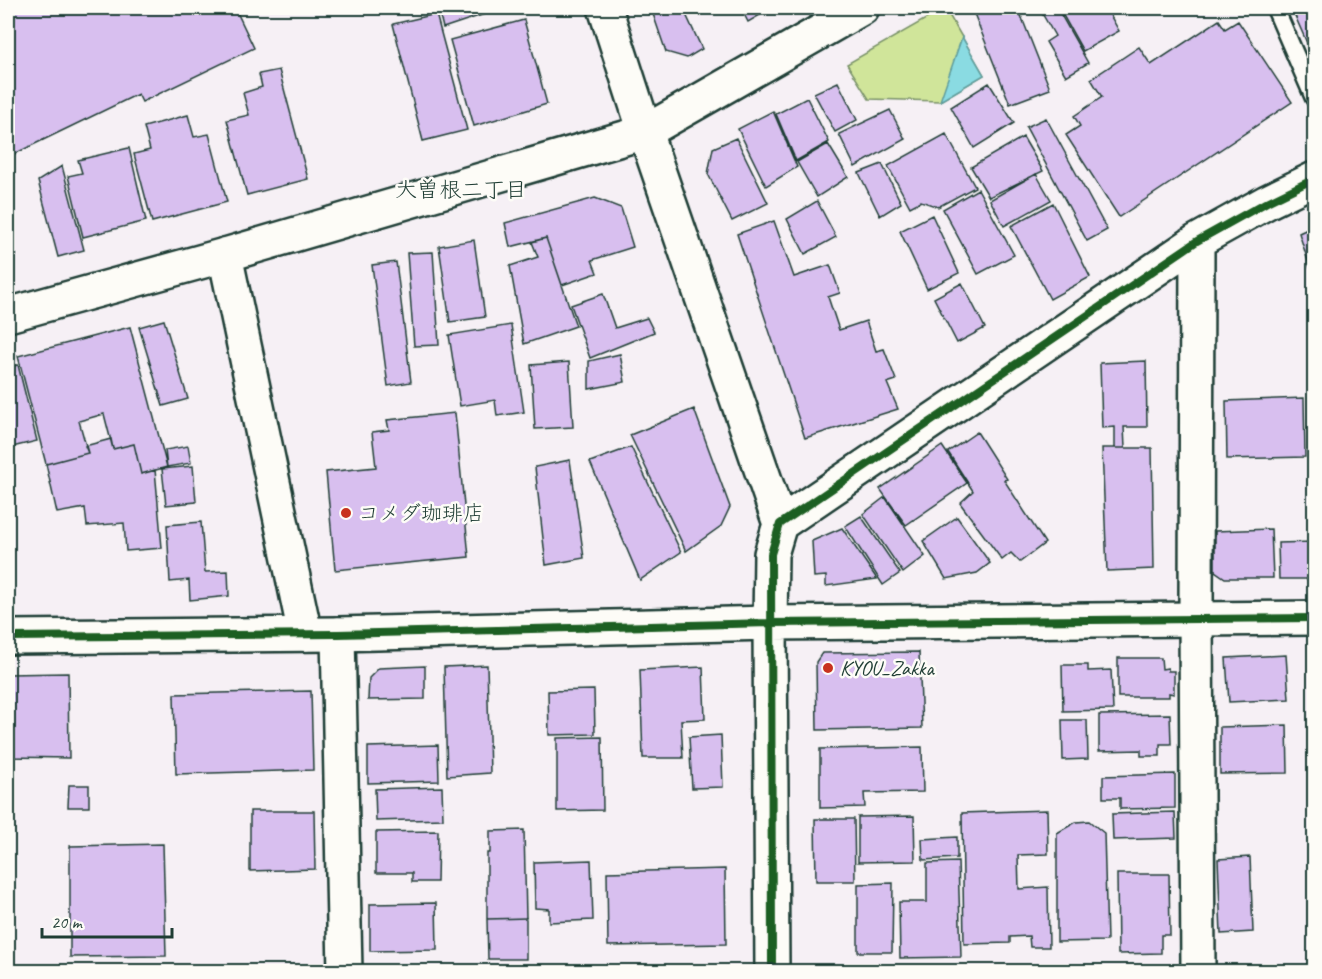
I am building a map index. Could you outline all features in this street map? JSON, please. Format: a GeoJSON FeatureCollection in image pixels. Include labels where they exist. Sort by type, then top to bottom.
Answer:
{"type":"FeatureCollection","features":[{"type":"Feature","properties":{"kind":"street"},"geometry":{"type":"LineString","coordinates":[[605,8],[645,132],[780,524],[771,554],[772,972]]}},
{"type":"Feature","properties":{"kind":"street"},"geometry":{"type":"LineString","coordinates":[[8,315],[225,255],[645,132],[862,8]]}},
{"type":"Feature","properties":{"kind":"street"},"geometry":{"type":"LineString","coordinates":[[780,524],[1197,241],[1314,179]]}},
{"type":"Feature","properties":{"kind":"street"},"geometry":{"type":"LineString","coordinates":[[1197,241],[1198,972]]}},
{"type":"Feature","properties":{"kind":"street"},"geometry":{"type":"LineString","coordinates":[[225,255],[304,634]]}},
{"type":"Feature","properties":{"kind":"street"},"geometry":{"type":"LineString","coordinates":[[8,637],[338,634],[770,623],[1314,618]]}},
{"type":"Feature","properties":{"kind":"street"},"geometry":{"type":"LineString","coordinates":[[338,634],[345,972]]}},
{"type":"Feature","properties":{"kind":"lane"},"geometry":{"type":"LineString","coordinates":[[1275,8],[1314,98]]}},
{"type":"Feature","properties":{"kind":"green space"},"geometry":{"type":"Polygon","coordinates":[[[945,8],[984,75],[940,101],[869,99],[847,64],[945,8]]]}},
{"type":"Feature","properties":{"kind":"water"},"geometry":{"type":"Polygon","coordinates":[[[962,37],[984,75],[940,101],[962,37]]]}},
{"type":"Feature","properties":{"kind":"building"},"geometry":{"type":"Polygon","coordinates":[[[235,8],[254,48],[142,102],[138,94],[8,157],[8,9],[235,8]]]}},
{"type":"Feature","properties":{"kind":"building"},"geometry":{"type":"Polygon","coordinates":[[[438,8],[503,8],[443,28],[438,8]]]}},
{"type":"Feature","properties":{"kind":"building"},"geometry":{"type":"Polygon","coordinates":[[[651,8],[683,8],[702,49],[687,58],[666,52],[651,8]]]}},
{"type":"Feature","properties":{"kind":"building"},"geometry":{"type":"Polygon","coordinates":[[[741,8],[772,8],[748,22],[741,8]]]}},
{"type":"Feature","properties":{"kind":"building"},"geometry":{"type":"Polygon","coordinates":[[[981,8],[1018,8],[1050,89],[1010,104],[973,11],[981,8]]]}},
{"type":"Feature","properties":{"kind":"building"},"geometry":{"type":"Polygon","coordinates":[[[1039,8],[1057,8],[1088,63],[1066,76],[1046,42],[1055,36],[1039,8]]]}},
{"type":"Feature","properties":{"kind":"building"},"geometry":{"type":"Polygon","coordinates":[[[1059,8],[1106,8],[1119,31],[1083,51],[1059,8]]]}},
{"type":"Feature","properties":{"kind":"building"},"geometry":{"type":"Polygon","coordinates":[[[1314,8],[1314,59],[1292,9],[1314,8]]]}},
{"type":"Feature","properties":{"kind":"building"},"geometry":{"type":"Polygon","coordinates":[[[436,14],[467,130],[423,141],[393,24],[436,14]]]}},
{"type":"Feature","properties":{"kind":"building"},"geometry":{"type":"Polygon","coordinates":[[[524,20],[547,104],[474,126],[450,40],[524,20]]]}},
{"type":"Feature","properties":{"kind":"building"},"geometry":{"type":"Polygon","coordinates":[[[1219,20],[1225,29],[1238,21],[1292,102],[1119,217],[1066,135],[1080,126],[1074,116],[1102,97],[1091,79],[1139,47],[1151,65],[1219,20]]]}},
{"type":"Feature","properties":{"kind":"building"},"geometry":{"type":"Polygon","coordinates":[[[279,70],[308,179],[247,195],[227,120],[249,115],[243,93],[262,87],[259,74],[279,70]]]}},
{"type":"Feature","properties":{"kind":"building"},"geometry":{"type":"Polygon","coordinates":[[[838,82],[857,120],[835,132],[814,93],[838,82]]]}},
{"type":"Feature","properties":{"kind":"building"},"geometry":{"type":"Polygon","coordinates":[[[989,83],[1014,123],[974,148],[951,107],[989,83]]]}},
{"type":"Feature","properties":{"kind":"building"},"geometry":{"type":"Polygon","coordinates":[[[807,98],[829,142],[796,161],[776,114],[807,98]]]}},
{"type":"Feature","properties":{"kind":"building"},"geometry":{"type":"Polygon","coordinates":[[[890,110],[905,139],[855,167],[839,134],[890,110]]]}},
{"type":"Feature","properties":{"kind":"building"},"geometry":{"type":"Polygon","coordinates":[[[773,111],[797,167],[766,186],[738,129],[773,111]]]}},
{"type":"Feature","properties":{"kind":"building"},"geometry":{"type":"Polygon","coordinates":[[[188,115],[194,137],[209,134],[227,202],[152,222],[134,154],[150,150],[144,127],[188,115]]]}},
{"type":"Feature","properties":{"kind":"building"},"geometry":{"type":"Polygon","coordinates":[[[1046,118],[1107,230],[1087,241],[1026,127],[1046,118]]]}},
{"type":"Feature","properties":{"kind":"building"},"geometry":{"type":"Polygon","coordinates":[[[946,134],[975,187],[938,207],[921,201],[910,207],[888,166],[946,134]]]}},
{"type":"Feature","properties":{"kind":"building"},"geometry":{"type":"Polygon","coordinates":[[[1023,137],[1043,171],[989,197],[971,167],[1023,137]]]}},
{"type":"Feature","properties":{"kind":"building"},"geometry":{"type":"Polygon","coordinates":[[[736,138],[768,203],[732,221],[708,174],[713,148],[736,138]]]}},
{"type":"Feature","properties":{"kind":"building"},"geometry":{"type":"Polygon","coordinates":[[[828,144],[848,177],[817,197],[797,162],[828,144]]]}},
{"type":"Feature","properties":{"kind":"building"},"geometry":{"type":"Polygon","coordinates":[[[129,148],[146,221],[83,237],[68,176],[82,173],[78,160],[129,148]]]}},
{"type":"Feature","properties":{"kind":"building"},"geometry":{"type":"Polygon","coordinates":[[[882,164],[901,203],[880,216],[859,173],[882,164]]]}},
{"type":"Feature","properties":{"kind":"building"},"geometry":{"type":"Polygon","coordinates":[[[62,166],[84,250],[58,257],[38,181],[62,166]]]}},
{"type":"Feature","properties":{"kind":"building"},"geometry":{"type":"Polygon","coordinates":[[[1036,174],[1051,200],[1004,226],[990,200],[1036,174]]]}},
{"type":"Feature","properties":{"kind":"building"},"geometry":{"type":"Polygon","coordinates":[[[978,189],[1014,255],[978,274],[943,209],[978,189]]]}},
{"type":"Feature","properties":{"kind":"building"},"geometry":{"type":"Polygon","coordinates":[[[595,198],[621,208],[633,247],[592,260],[597,273],[562,285],[546,238],[510,247],[505,223],[595,198]]]}},
{"type":"Feature","properties":{"kind":"building"},"geometry":{"type":"Polygon","coordinates":[[[817,201],[836,237],[805,254],[787,219],[817,201]]]}},
{"type":"Feature","properties":{"kind":"building"},"geometry":{"type":"Polygon","coordinates":[[[1053,203],[1090,277],[1050,299],[1011,226],[1053,203]]]}},
{"type":"Feature","properties":{"kind":"building"},"geometry":{"type":"Polygon","coordinates":[[[932,215],[959,273],[927,289],[900,231],[932,215]]]}},
{"type":"Feature","properties":{"kind":"building"},"geometry":{"type":"Polygon","coordinates":[[[774,221],[794,277],[830,265],[840,293],[828,297],[839,330],[866,321],[876,351],[884,349],[896,380],[887,383],[898,409],[805,438],[737,234],[774,221]]]}},
{"type":"Feature","properties":{"kind":"building"},"geometry":{"type":"Polygon","coordinates":[[[8,223],[16,256],[11,257],[13,262],[8,263],[8,223]]]}},
{"type":"Feature","properties":{"kind":"building"},"geometry":{"type":"Polygon","coordinates":[[[1314,226],[1314,280],[1299,233],[1314,226]]]}},
{"type":"Feature","properties":{"kind":"building"},"geometry":{"type":"Polygon","coordinates":[[[546,238],[576,326],[524,344],[510,266],[538,257],[532,242],[546,238]]]}},
{"type":"Feature","properties":{"kind":"building"},"geometry":{"type":"Polygon","coordinates":[[[474,240],[485,317],[450,322],[439,246],[474,240]]]}},
{"type":"Feature","properties":{"kind":"building"},"geometry":{"type":"Polygon","coordinates":[[[433,252],[439,345],[414,346],[407,253],[433,252]]]}},
{"type":"Feature","properties":{"kind":"building"},"geometry":{"type":"Polygon","coordinates":[[[396,262],[411,382],[388,386],[372,265],[396,262]]]}},
{"type":"Feature","properties":{"kind":"building"},"geometry":{"type":"Polygon","coordinates":[[[962,283],[985,328],[957,343],[934,298],[962,283]]]}},
{"type":"Feature","properties":{"kind":"building"},"geometry":{"type":"Polygon","coordinates":[[[603,294],[615,328],[647,318],[654,332],[590,358],[571,305],[603,294]]]}},
{"type":"Feature","properties":{"kind":"building"},"geometry":{"type":"Polygon","coordinates":[[[164,320],[188,399],[163,406],[139,327],[164,320]]]}},
{"type":"Feature","properties":{"kind":"building"},"geometry":{"type":"Polygon","coordinates":[[[511,325],[524,412],[497,416],[495,400],[460,406],[449,335],[511,325]]]}},
{"type":"Feature","properties":{"kind":"building"},"geometry":{"type":"Polygon","coordinates":[[[130,327],[167,467],[141,474],[134,444],[113,449],[104,414],[79,421],[88,453],[46,464],[18,356],[130,327]]]}},
{"type":"Feature","properties":{"kind":"building"},"geometry":{"type":"Polygon","coordinates":[[[620,354],[625,382],[589,389],[589,361],[620,354]]]}},
{"type":"Feature","properties":{"kind":"building"},"geometry":{"type":"Polygon","coordinates":[[[1146,361],[1147,427],[1124,427],[1125,448],[1115,448],[1115,427],[1102,428],[1100,363],[1146,361]]]}},
{"type":"Feature","properties":{"kind":"building"},"geometry":{"type":"Polygon","coordinates":[[[569,362],[573,427],[535,429],[531,365],[569,362]]]}},
{"type":"Feature","properties":{"kind":"building"},"geometry":{"type":"Polygon","coordinates":[[[18,365],[37,441],[8,448],[8,367],[18,365]]]}},
{"type":"Feature","properties":{"kind":"building"},"geometry":{"type":"Polygon","coordinates":[[[1304,398],[1305,457],[1227,459],[1226,401],[1304,398]]]}},
{"type":"Feature","properties":{"kind":"building"},"geometry":{"type":"Polygon","coordinates":[[[694,409],[730,507],[721,526],[686,551],[630,435],[694,409]]]}},
{"type":"Feature","properties":{"kind":"building"},"geometry":{"type":"Polygon","coordinates":[[[455,413],[469,557],[335,570],[326,472],[376,467],[372,432],[389,430],[387,420],[455,413]]]}},
{"type":"Feature","properties":{"kind":"building"},"geometry":{"type":"Polygon","coordinates":[[[977,432],[1007,479],[1004,480],[1045,543],[1020,562],[1011,553],[1002,560],[960,503],[973,491],[948,452],[977,432]]]}},
{"type":"Feature","properties":{"kind":"building"},"geometry":{"type":"Polygon","coordinates":[[[111,439],[113,449],[134,444],[141,474],[155,470],[162,548],[126,551],[124,523],[87,526],[85,508],[57,513],[46,464],[88,453],[85,446],[111,439]]]}},
{"type":"Feature","properties":{"kind":"building"},"geometry":{"type":"Polygon","coordinates":[[[188,446],[191,463],[167,467],[165,450],[188,446]]]}},
{"type":"Feature","properties":{"kind":"building"},"geometry":{"type":"Polygon","coordinates":[[[942,446],[967,483],[906,525],[880,489],[942,446]]]}},
{"type":"Feature","properties":{"kind":"building"},"geometry":{"type":"Polygon","coordinates":[[[631,447],[681,552],[640,580],[590,462],[631,447]]]}},
{"type":"Feature","properties":{"kind":"building"},"geometry":{"type":"Polygon","coordinates":[[[1102,448],[1152,448],[1154,569],[1107,571],[1102,448]]]}},
{"type":"Feature","properties":{"kind":"building"},"geometry":{"type":"Polygon","coordinates":[[[570,460],[584,558],[546,565],[535,467],[570,460]]]}},
{"type":"Feature","properties":{"kind":"building"},"geometry":{"type":"Polygon","coordinates":[[[193,466],[196,502],[166,505],[162,469],[193,466]]]}},
{"type":"Feature","properties":{"kind":"building"},"geometry":{"type":"Polygon","coordinates":[[[885,497],[925,556],[903,573],[863,514],[885,497]]]}},
{"type":"Feature","properties":{"kind":"building"},"geometry":{"type":"Polygon","coordinates":[[[861,516],[900,573],[883,585],[845,526],[861,516]]]}},
{"type":"Feature","properties":{"kind":"building"},"geometry":{"type":"Polygon","coordinates":[[[957,517],[990,563],[977,573],[946,579],[923,541],[957,517]]]}},
{"type":"Feature","properties":{"kind":"building"},"geometry":{"type":"Polygon","coordinates":[[[201,522],[205,572],[228,571],[229,596],[190,600],[189,580],[170,582],[167,525],[201,522]]]}},
{"type":"Feature","properties":{"kind":"building"},"geometry":{"type":"Polygon","coordinates":[[[842,528],[877,579],[826,586],[826,576],[814,577],[812,541],[842,528]]]}},
{"type":"Feature","properties":{"kind":"building"},"geometry":{"type":"Polygon","coordinates":[[[1271,529],[1273,578],[1225,578],[1215,571],[1215,531],[1271,529]]]}},
{"type":"Feature","properties":{"kind":"building"},"geometry":{"type":"Polygon","coordinates":[[[1314,542],[1314,579],[1279,579],[1278,543],[1314,542]]]}},
{"type":"Feature","properties":{"kind":"building"},"geometry":{"type":"Polygon","coordinates":[[[919,652],[922,728],[817,730],[816,662],[822,653],[919,652]]]}},
{"type":"Feature","properties":{"kind":"building"},"geometry":{"type":"Polygon","coordinates":[[[1286,655],[1289,699],[1229,702],[1226,658],[1286,655]]]}},
{"type":"Feature","properties":{"kind":"building"},"geometry":{"type":"Polygon","coordinates":[[[1118,658],[1161,658],[1162,669],[1168,668],[1168,671],[1174,671],[1174,694],[1169,693],[1169,697],[1118,697],[1118,658]]]}},
{"type":"Feature","properties":{"kind":"building"},"geometry":{"type":"Polygon","coordinates":[[[487,665],[490,773],[447,776],[444,667],[487,665]]]}},
{"type":"Feature","properties":{"kind":"building"},"geometry":{"type":"Polygon","coordinates":[[[1062,665],[1088,665],[1088,671],[1111,670],[1113,710],[1063,711],[1062,665]]]}},
{"type":"Feature","properties":{"kind":"building"},"geometry":{"type":"Polygon","coordinates":[[[425,666],[425,699],[368,700],[369,678],[379,668],[425,666]]]}},
{"type":"Feature","properties":{"kind":"building"},"geometry":{"type":"Polygon","coordinates":[[[703,667],[705,719],[681,720],[683,758],[643,758],[640,670],[703,667]]]}},
{"type":"Feature","properties":{"kind":"building"},"geometry":{"type":"Polygon","coordinates":[[[68,673],[69,758],[8,757],[8,674],[68,673]]]}},
{"type":"Feature","properties":{"kind":"building"},"geometry":{"type":"Polygon","coordinates":[[[594,690],[595,734],[549,735],[548,691],[594,690]]]}},
{"type":"Feature","properties":{"kind":"building"},"geometry":{"type":"Polygon","coordinates":[[[311,691],[313,770],[176,774],[174,694],[311,691]]]}},
{"type":"Feature","properties":{"kind":"building"},"geometry":{"type":"Polygon","coordinates":[[[1170,714],[1171,744],[1160,744],[1160,756],[1141,756],[1141,750],[1099,751],[1099,715],[1170,714]]]}},
{"type":"Feature","properties":{"kind":"building"},"geometry":{"type":"Polygon","coordinates":[[[1062,720],[1087,720],[1088,759],[1063,760],[1062,720]]]}},
{"type":"Feature","properties":{"kind":"building"},"geometry":{"type":"Polygon","coordinates":[[[1287,725],[1288,773],[1220,774],[1220,727],[1287,725]]]}},
{"type":"Feature","properties":{"kind":"building"},"geometry":{"type":"Polygon","coordinates":[[[721,735],[723,787],[692,788],[689,737],[721,735]]]}},
{"type":"Feature","properties":{"kind":"building"},"geometry":{"type":"Polygon","coordinates":[[[602,737],[603,810],[557,811],[557,738],[602,737]]]}},
{"type":"Feature","properties":{"kind":"building"},"geometry":{"type":"Polygon","coordinates":[[[438,745],[439,781],[368,783],[368,747],[438,745]]]}},
{"type":"Feature","properties":{"kind":"building"},"geometry":{"type":"Polygon","coordinates":[[[922,747],[923,792],[864,793],[865,807],[820,808],[820,749],[922,747]]]}},
{"type":"Feature","properties":{"kind":"building"},"geometry":{"type":"Polygon","coordinates":[[[1175,774],[1175,808],[1120,809],[1120,798],[1103,798],[1103,776],[1175,774]]]}},
{"type":"Feature","properties":{"kind":"building"},"geometry":{"type":"Polygon","coordinates":[[[69,785],[89,785],[89,807],[68,807],[69,785]]]}},
{"type":"Feature","properties":{"kind":"building"},"geometry":{"type":"Polygon","coordinates":[[[442,787],[443,819],[376,821],[375,789],[442,787]]]}},
{"type":"Feature","properties":{"kind":"building"},"geometry":{"type":"Polygon","coordinates":[[[1047,810],[1048,854],[1018,855],[1019,889],[1048,887],[1049,947],[1030,947],[1029,936],[1010,937],[1010,943],[964,944],[962,813],[1047,810]]]}},
{"type":"Feature","properties":{"kind":"building"},"geometry":{"type":"Polygon","coordinates":[[[250,811],[314,811],[315,869],[250,871],[250,811]]]}},
{"type":"Feature","properties":{"kind":"building"},"geometry":{"type":"Polygon","coordinates":[[[1175,812],[1176,838],[1113,840],[1112,814],[1175,812]]]}},
{"type":"Feature","properties":{"kind":"building"},"geometry":{"type":"Polygon","coordinates":[[[914,816],[915,861],[858,862],[858,817],[914,816]]]}},
{"type":"Feature","properties":{"kind":"building"},"geometry":{"type":"Polygon","coordinates":[[[815,819],[854,819],[855,881],[816,881],[815,819]]]}},
{"type":"Feature","properties":{"kind":"building"},"geometry":{"type":"Polygon","coordinates":[[[1089,821],[1104,833],[1107,941],[1057,942],[1057,833],[1076,822],[1089,821]]]}},
{"type":"Feature","properties":{"kind":"building"},"geometry":{"type":"Polygon","coordinates":[[[524,830],[526,918],[487,919],[487,853],[490,853],[490,831],[524,830]]]}},
{"type":"Feature","properties":{"kind":"building"},"geometry":{"type":"Polygon","coordinates":[[[438,831],[437,882],[412,882],[412,873],[376,873],[376,832],[438,831]]]}},
{"type":"Feature","properties":{"kind":"building"},"geometry":{"type":"Polygon","coordinates":[[[957,837],[957,858],[923,860],[922,839],[957,837]]]}},
{"type":"Feature","properties":{"kind":"building"},"geometry":{"type":"Polygon","coordinates":[[[163,844],[166,956],[70,957],[70,846],[163,844]]]}},
{"type":"Feature","properties":{"kind":"building"},"geometry":{"type":"Polygon","coordinates":[[[1250,857],[1253,932],[1221,934],[1218,859],[1250,857]]]}},
{"type":"Feature","properties":{"kind":"building"},"geometry":{"type":"Polygon","coordinates":[[[591,860],[593,920],[549,922],[549,909],[535,908],[534,862],[591,860]]]}},
{"type":"Feature","properties":{"kind":"building"},"geometry":{"type":"Polygon","coordinates":[[[958,862],[961,957],[900,958],[899,902],[927,902],[927,863],[958,862]]]}},
{"type":"Feature","properties":{"kind":"building"},"geometry":{"type":"Polygon","coordinates":[[[725,869],[726,944],[608,946],[607,872],[725,869]]]}},
{"type":"Feature","properties":{"kind":"building"},"geometry":{"type":"Polygon","coordinates":[[[1117,874],[1169,874],[1170,935],[1161,935],[1161,953],[1118,954],[1117,874]]]}},
{"type":"Feature","properties":{"kind":"building"},"geometry":{"type":"Polygon","coordinates":[[[893,883],[892,952],[858,952],[858,884],[893,883]]]}},
{"type":"Feature","properties":{"kind":"building"},"geometry":{"type":"Polygon","coordinates":[[[436,903],[437,950],[370,951],[370,904],[436,903]]]}},
{"type":"Feature","properties":{"kind":"building"},"geometry":{"type":"Polygon","coordinates":[[[526,918],[526,959],[488,959],[487,919],[526,918]]]}},
{"type":"Feature","properties":{"kind":"cycle path"},"geometry":{"type":"LineString","coordinates":[[772,972],[771,554],[780,524],[1197,241],[1314,179]]}},
{"type":"Feature","properties":{"kind":"cycle path"},"geometry":{"type":"LineString","coordinates":[[8,637],[338,634],[770,623],[1314,618]]}},
{"type":"Feature","properties":{"kind":"place","name":"コメダ珈琲店"},"geometry":{"type":"Point","coordinates":[346,513]}},
{"type":"Feature","properties":{"kind":"place","name":"KYOU_Zakka"},"geometry":{"type":"Point","coordinates":[828,668]}},
{"type":"Feature","properties":{"kind":"district","name":"大曽根二丁目"},"geometry":{"type":"Point","coordinates":[461,189]}}]}
